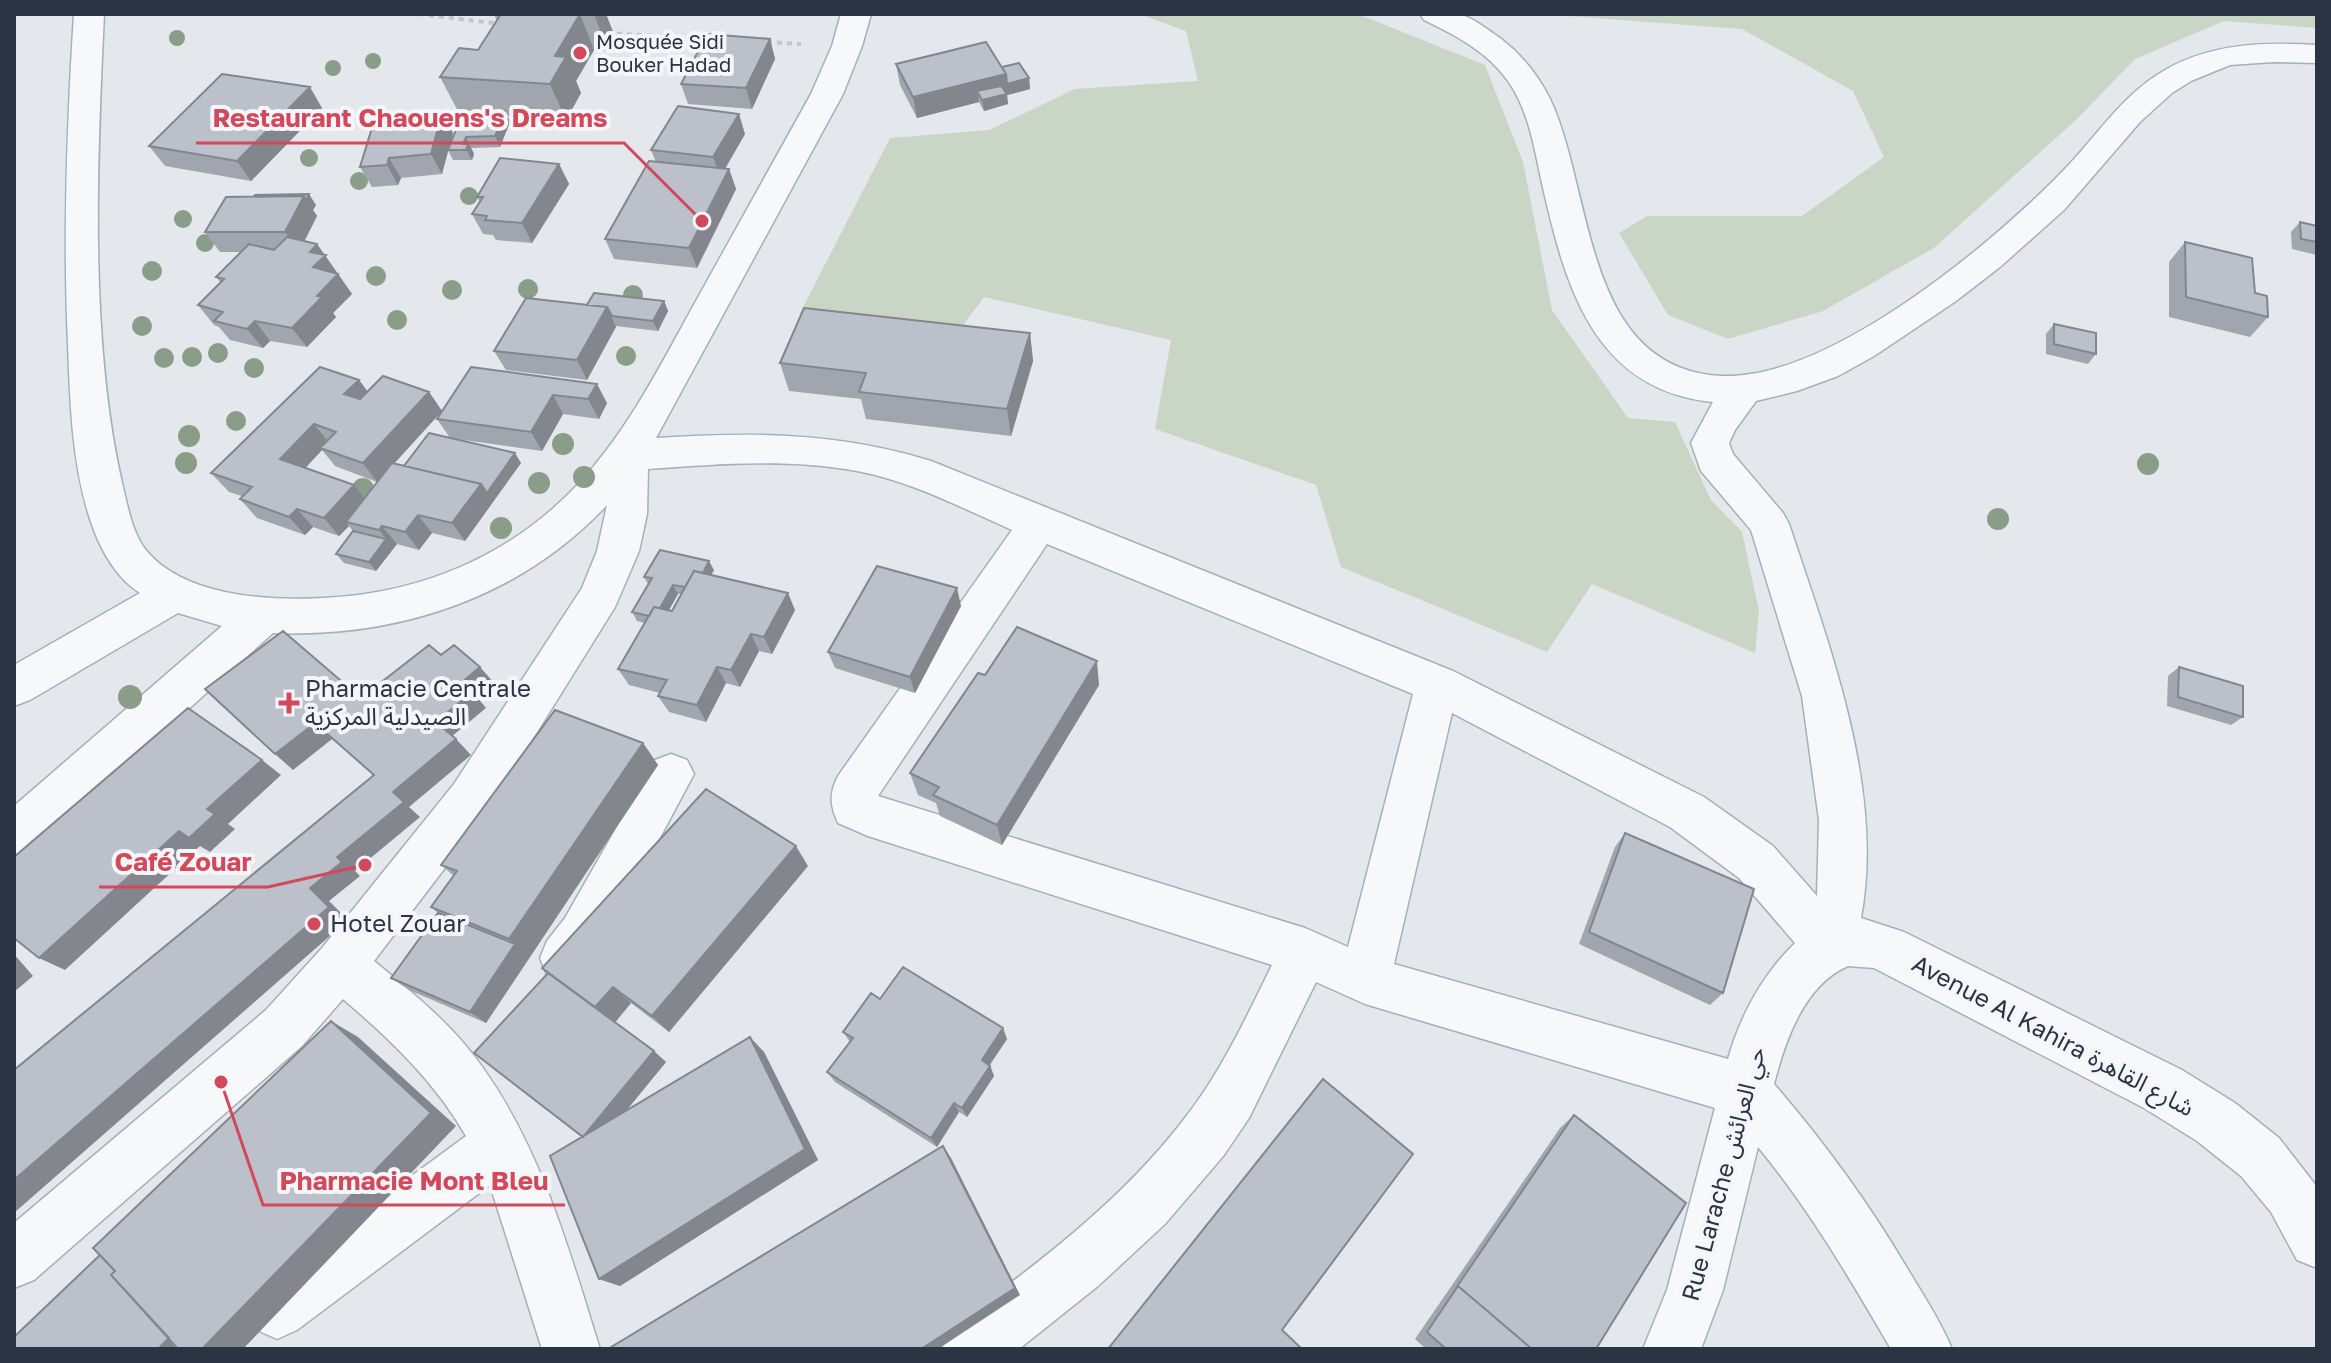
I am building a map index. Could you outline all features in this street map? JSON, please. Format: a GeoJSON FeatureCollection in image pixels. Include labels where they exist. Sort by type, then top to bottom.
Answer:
{"type":"FeatureCollection","features":[{"type":"Feature","properties":{"kind":"street"},"geometry":{"type":"LineString","coordinates":[[89,14],[84,129],[91,428],[106,506],[125,553],[143,572],[175,594],[221,609],[307,616],[361,614],[398,608],[477,579],[525,554],[574,513],[628,455],[827,94],[851,30]]}},
{"type":"Feature","properties":{"kind":"street"},"geometry":{"type":"LineString","coordinates":[[1435,14],[1475,35],[1505,59],[1530,92],[1549,143],[1565,211],[1591,293],[1606,325],[1629,354],[1658,374],[1682,383],[1743,391],[1773,386],[1847,356],[1949,290],[2039,215],[2076,178],[2116,127],[2142,100],[2171,81],[2201,64],[2242,53],[2317,54]]}},
{"type":"Feature","properties":{"kind":"street"},"geometry":{"type":"LineString","coordinates":[[1743,391],[1718,424],[1710,443],[1715,460],[1769,524],[1824,696],[1842,820],[1841,897],[1831,948]]}},
{"type":"Feature","properties":{"kind":"street"},"geometry":{"type":"LineString","coordinates":[[628,455],[722,449],[804,450],[857,456],[917,472],[1437,684],[1687,812],[1756,862],[1831,948]]}},
{"type":"Feature","properties":{"kind":"street"},"geometry":{"type":"LineString","coordinates":[[14,1260],[284,1028],[340,965],[470,799],[600,595],[618,551],[627,514],[628,455]]}},
{"type":"Feature","properties":{"kind":"street"},"geometry":{"type":"LineString","coordinates":[[1039,524],[854,791],[855,808],[868,815],[1305,952],[1365,980],[1745,1090],[1811,1171],[1860,1242],[1923,1349]]}},
{"type":"Feature","properties":{"kind":"street"},"geometry":{"type":"LineString","coordinates":[[14,687],[175,594]]}},
{"type":"Feature","properties":{"kind":"street"},"geometry":{"type":"LineString","coordinates":[[14,836],[266,613]]}},
{"type":"Feature","properties":{"kind":"street"},"geometry":{"type":"LineString","coordinates":[[1365,980],[1437,684]]}},
{"type":"Feature","properties":{"kind":"street"},"geometry":{"type":"LineString","coordinates":[[537,995],[582,935],[671,774]]}},
{"type":"Feature","properties":{"kind":"street","name":"Avenue Al Kahira شارع القاهرة"},"geometry":{"type":"LineString","coordinates":[[1831,948],[1852,942],[1886,949],[2163,1089],[2216,1122],[2260,1157],[2290,1193],[2317,1240]]}},
{"type":"Feature","properties":{"kind":"street","name":"Rue Larache حي العرائش"},"geometry":{"type":"LineString","coordinates":[[1672,1349],[1695,1290],[1758,1044],[1797,977],[1831,948]]}},
{"type":"Feature","properties":{"kind":"street"},"geometry":{"type":"LineString","coordinates":[[971,1349],[1059,1284],[1142,1207],[1187,1156],[1230,1099],[1305,952]]}},
{"type":"Feature","properties":{"kind":"street"},"geometry":{"type":"LineString","coordinates":[[340,965],[478,1070],[499,1145],[525,1206],[571,1349]]}},
{"type":"Feature","properties":{"kind":"street"},"geometry":{"type":"LineString","coordinates":[[277,1310],[499,1145]]}},
{"type":"Feature","properties":{"kind":"path"},"geometry":{"type":"LineString","coordinates":[[419,14],[515,25]]}},
{"type":"Feature","properties":{"kind":"path"},"geometry":{"type":"LineString","coordinates":[[753,42],[851,30]]}},
{"type":"Feature","properties":{"kind":"path"},"geometry":{"type":"LineString","coordinates":[[600,32],[722,40]]}},
{"type":"Feature","properties":{"kind":"green space"},"geometry":{"type":"Polygon","coordinates":[[[1139,14],[1358,14],[1485,65],[1523,162],[1552,310],[1628,418],[1675,422],[1711,500],[1742,532],[1759,611],[1755,653],[1592,584],[1547,652],[1341,567],[1316,485],[1155,429],[1171,340],[984,297],[958,332],[799,315],[890,138],[989,130],[1075,89],[1198,81],[1186,31],[1139,14]]]}},
{"type":"Feature","properties":{"kind":"green space"},"geometry":{"type":"Polygon","coordinates":[[[1541,14],[2317,14],[2317,28],[2224,21],[2135,59],[2077,119],[1934,248],[1823,311],[1728,339],[1668,315],[1619,233],[1647,216],[1802,216],[1884,157],[1853,91],[1742,29],[1541,14]]]}},
{"type":"Feature","properties":{"kind":"building"},"geometry":{"type":"Polygon","coordinates":[[[501,14],[580,14],[555,56],[566,57],[550,84],[440,77],[459,48],[478,50],[501,14]]]}},
{"type":"Feature","properties":{"kind":"building"},"geometry":{"type":"Polygon","coordinates":[[[707,34],[770,39],[746,88],[681,84],[707,34]]]}},
{"type":"Feature","properties":{"kind":"building"},"geometry":{"type":"Polygon","coordinates":[[[986,42],[1006,74],[913,97],[896,64],[986,42]]]}},
{"type":"Feature","properties":{"kind":"building"},"geometry":{"type":"Polygon","coordinates":[[[1019,63],[1029,78],[1007,84],[1002,67],[1019,63]]]}},
{"type":"Feature","properties":{"kind":"building"},"geometry":{"type":"Polygon","coordinates":[[[222,74],[310,87],[237,161],[149,146],[222,74]]]}},
{"type":"Feature","properties":{"kind":"building"},"geometry":{"type":"Polygon","coordinates":[[[1001,86],[1007,94],[982,100],[977,91],[1001,86]]]}},
{"type":"Feature","properties":{"kind":"building"},"geometry":{"type":"Polygon","coordinates":[[[678,106],[739,114],[713,157],[651,150],[678,106]]]}},
{"type":"Feature","properties":{"kind":"building"},"geometry":{"type":"Polygon","coordinates":[[[505,111],[495,136],[466,137],[463,144],[468,144],[466,150],[448,150],[463,112],[505,111]]]}},
{"type":"Feature","properties":{"kind":"building"},"geometry":{"type":"Polygon","coordinates":[[[442,113],[431,154],[389,158],[387,165],[360,167],[375,118],[442,113]]]}},
{"type":"Feature","properties":{"kind":"building"},"geometry":{"type":"Polygon","coordinates":[[[500,158],[559,164],[522,223],[485,220],[487,216],[472,214],[483,197],[477,197],[500,158]]]}},
{"type":"Feature","properties":{"kind":"building"},"geometry":{"type":"Polygon","coordinates":[[[649,161],[729,169],[689,248],[605,239],[649,161]]]}},
{"type":"Feature","properties":{"kind":"building"},"geometry":{"type":"Polygon","coordinates":[[[309,194],[306,200],[304,196],[254,196],[255,195],[309,194]]]}},
{"type":"Feature","properties":{"kind":"building"},"geometry":{"type":"Polygon","coordinates":[[[304,196],[285,232],[205,232],[226,197],[304,196]]]}},
{"type":"Feature","properties":{"kind":"building"},"geometry":{"type":"Polygon","coordinates":[[[2300,222],[2317,226],[2317,242],[2301,239],[2300,222]]]}},
{"type":"Feature","properties":{"kind":"building"},"geometry":{"type":"Polygon","coordinates":[[[287,237],[317,244],[310,252],[326,255],[313,267],[338,274],[317,296],[322,297],[292,328],[255,321],[247,329],[214,321],[223,312],[198,305],[224,279],[216,277],[249,244],[274,250],[287,237]]]}},
{"type":"Feature","properties":{"kind":"building"},"geometry":{"type":"Polygon","coordinates":[[[2185,242],[2252,258],[2255,293],[2267,296],[2268,317],[2186,297],[2185,242]]]}},
{"type":"Feature","properties":{"kind":"building"},"geometry":{"type":"Polygon","coordinates":[[[594,293],[664,301],[653,321],[612,316],[607,307],[587,305],[594,293]]]}},
{"type":"Feature","properties":{"kind":"building"},"geometry":{"type":"Polygon","coordinates":[[[526,298],[607,307],[577,360],[494,351],[526,298]]]}},
{"type":"Feature","properties":{"kind":"building"},"geometry":{"type":"Polygon","coordinates":[[[804,308],[1030,333],[1007,409],[859,392],[866,373],[780,363],[804,308]]]}},
{"type":"Feature","properties":{"kind":"building"},"geometry":{"type":"Polygon","coordinates":[[[2054,324],[2096,333],[2096,354],[2054,344],[2054,324]]]}},
{"type":"Feature","properties":{"kind":"building"},"geometry":{"type":"Polygon","coordinates":[[[320,367],[359,380],[344,394],[360,399],[383,376],[429,392],[363,463],[320,448],[336,432],[314,424],[280,459],[354,485],[324,518],[297,509],[289,517],[240,499],[252,487],[211,473],[320,367]]]}},
{"type":"Feature","properties":{"kind":"building"},"geometry":{"type":"Polygon","coordinates":[[[471,367],[597,384],[588,399],[553,395],[531,432],[437,419],[471,367]]]}},
{"type":"Feature","properties":{"kind":"building"},"geometry":{"type":"Polygon","coordinates":[[[429,433],[515,453],[487,493],[481,484],[404,466],[429,433]]]}},
{"type":"Feature","properties":{"kind":"building"},"geometry":{"type":"Polygon","coordinates":[[[392,463],[481,484],[452,523],[418,515],[405,532],[346,522],[392,463]]]}},
{"type":"Feature","properties":{"kind":"building"},"geometry":{"type":"Polygon","coordinates":[[[353,531],[386,539],[369,562],[336,554],[353,531]]]}},
{"type":"Feature","properties":{"kind":"building"},"geometry":{"type":"Polygon","coordinates":[[[660,550],[709,561],[703,573],[694,571],[685,587],[673,585],[660,608],[654,607],[649,616],[632,612],[652,578],[644,577],[660,550]]]}},
{"type":"Feature","properties":{"kind":"building"},"geometry":{"type":"Polygon","coordinates":[[[877,566],[957,588],[910,677],[828,652],[877,566]]]}},
{"type":"Feature","properties":{"kind":"building"},"geometry":{"type":"Polygon","coordinates":[[[694,571],[788,593],[764,637],[751,634],[731,670],[717,667],[697,705],[658,696],[667,680],[618,669],[654,607],[672,611],[694,571]]]}},
{"type":"Feature","properties":{"kind":"building"},"geometry":{"type":"Polygon","coordinates":[[[1017,627],[1097,661],[997,825],[933,795],[939,787],[910,773],[978,673],[985,675],[1017,627]]]}},
{"type":"Feature","properties":{"kind":"building"},"geometry":{"type":"Polygon","coordinates":[[[283,631],[361,698],[429,645],[441,655],[454,645],[480,667],[461,683],[472,692],[436,722],[456,739],[393,792],[404,802],[337,857],[342,862],[310,888],[329,907],[14,1180],[14,1070],[374,775],[315,723],[275,754],[205,689],[283,631]]]}},
{"type":"Feature","properties":{"kind":"building"},"geometry":{"type":"Polygon","coordinates":[[[2179,667],[2243,686],[2243,717],[2178,697],[2179,667]]]}},
{"type":"Feature","properties":{"kind":"building"},"geometry":{"type":"Polygon","coordinates":[[[188,708],[262,760],[207,809],[215,814],[189,838],[179,831],[39,958],[14,938],[14,857],[188,708]]]}},
{"type":"Feature","properties":{"kind":"building"},"geometry":{"type":"Polygon","coordinates":[[[555,710],[643,743],[509,939],[431,907],[457,871],[441,865],[555,710]]]}},
{"type":"Feature","properties":{"kind":"building"},"geometry":{"type":"Polygon","coordinates":[[[706,789],[796,846],[652,1016],[613,987],[595,1007],[542,968],[706,789]]]}},
{"type":"Feature","properties":{"kind":"building"},"geometry":{"type":"Polygon","coordinates":[[[1625,833],[1754,889],[1723,993],[1589,932],[1625,833]]]}},
{"type":"Feature","properties":{"kind":"building"},"geometry":{"type":"Polygon","coordinates":[[[438,913],[515,944],[470,1012],[391,978],[438,913]]]}},
{"type":"Feature","properties":{"kind":"building"},"geometry":{"type":"Polygon","coordinates":[[[903,967],[1003,1028],[982,1060],[990,1066],[962,1108],[954,1103],[931,1138],[827,1072],[853,1038],[843,1032],[871,993],[880,999],[903,967]]]}},
{"type":"Feature","properties":{"kind":"building"},"geometry":{"type":"Polygon","coordinates":[[[548,973],[654,1051],[583,1137],[474,1053],[548,973]]]}},
{"type":"Feature","properties":{"kind":"building"},"geometry":{"type":"Polygon","coordinates":[[[331,1021],[431,1113],[202,1349],[178,1349],[111,1275],[115,1271],[93,1248],[331,1021]]]}},
{"type":"Feature","properties":{"kind":"building"},"geometry":{"type":"Polygon","coordinates":[[[750,1037],[805,1149],[599,1279],[550,1156],[750,1037]]]}},
{"type":"Feature","properties":{"kind":"building"},"geometry":{"type":"Polygon","coordinates":[[[1323,1079],[1413,1154],[1282,1330],[1302,1349],[1108,1349],[1323,1079]]]}},
{"type":"Feature","properties":{"kind":"building"},"geometry":{"type":"Polygon","coordinates":[[[1574,1115],[1686,1203],[1596,1349],[1532,1349],[1458,1286],[1456,1288],[1574,1115]]]}},
{"type":"Feature","properties":{"kind":"building"},"geometry":{"type":"Polygon","coordinates":[[[943,1146],[1015,1288],[921,1349],[608,1349],[943,1146]]]}},
{"type":"Feature","properties":{"kind":"building"},"geometry":{"type":"Polygon","coordinates":[[[100,1255],[115,1271],[111,1275],[169,1338],[158,1349],[14,1349],[14,1337],[100,1255]]]}},
{"type":"Feature","properties":{"kind":"building"},"geometry":{"type":"Polygon","coordinates":[[[1458,1286],[1532,1349],[1446,1349],[1427,1332],[1458,1286]]]}},
{"type":"Feature","properties":{"kind":"place","name":"Mosquée Sidi Bouker Hadad"},"geometry":{"type":"Point","coordinates":[580,53]}},
{"type":"Feature","properties":{"kind":"place","name":"Restaurant Chaouens's Dreams"},"geometry":{"type":"Point","coordinates":[702,221]}},
{"type":"Feature","properties":{"kind":"place","name":"Pharmacie Centrale الصيدلية المركزية"},"geometry":{"type":"Point","coordinates":[289,703]}},
{"type":"Feature","properties":{"kind":"place","name":"Café Zouar"},"geometry":{"type":"Point","coordinates":[365,865]}},
{"type":"Feature","properties":{"kind":"place","name":"Hotel Zouar"},"geometry":{"type":"Point","coordinates":[314,924]}},
{"type":"Feature","properties":{"kind":"place","name":"Pharmacie Mont Bleu"},"geometry":{"type":"Point","coordinates":[221,1082]}}]}
